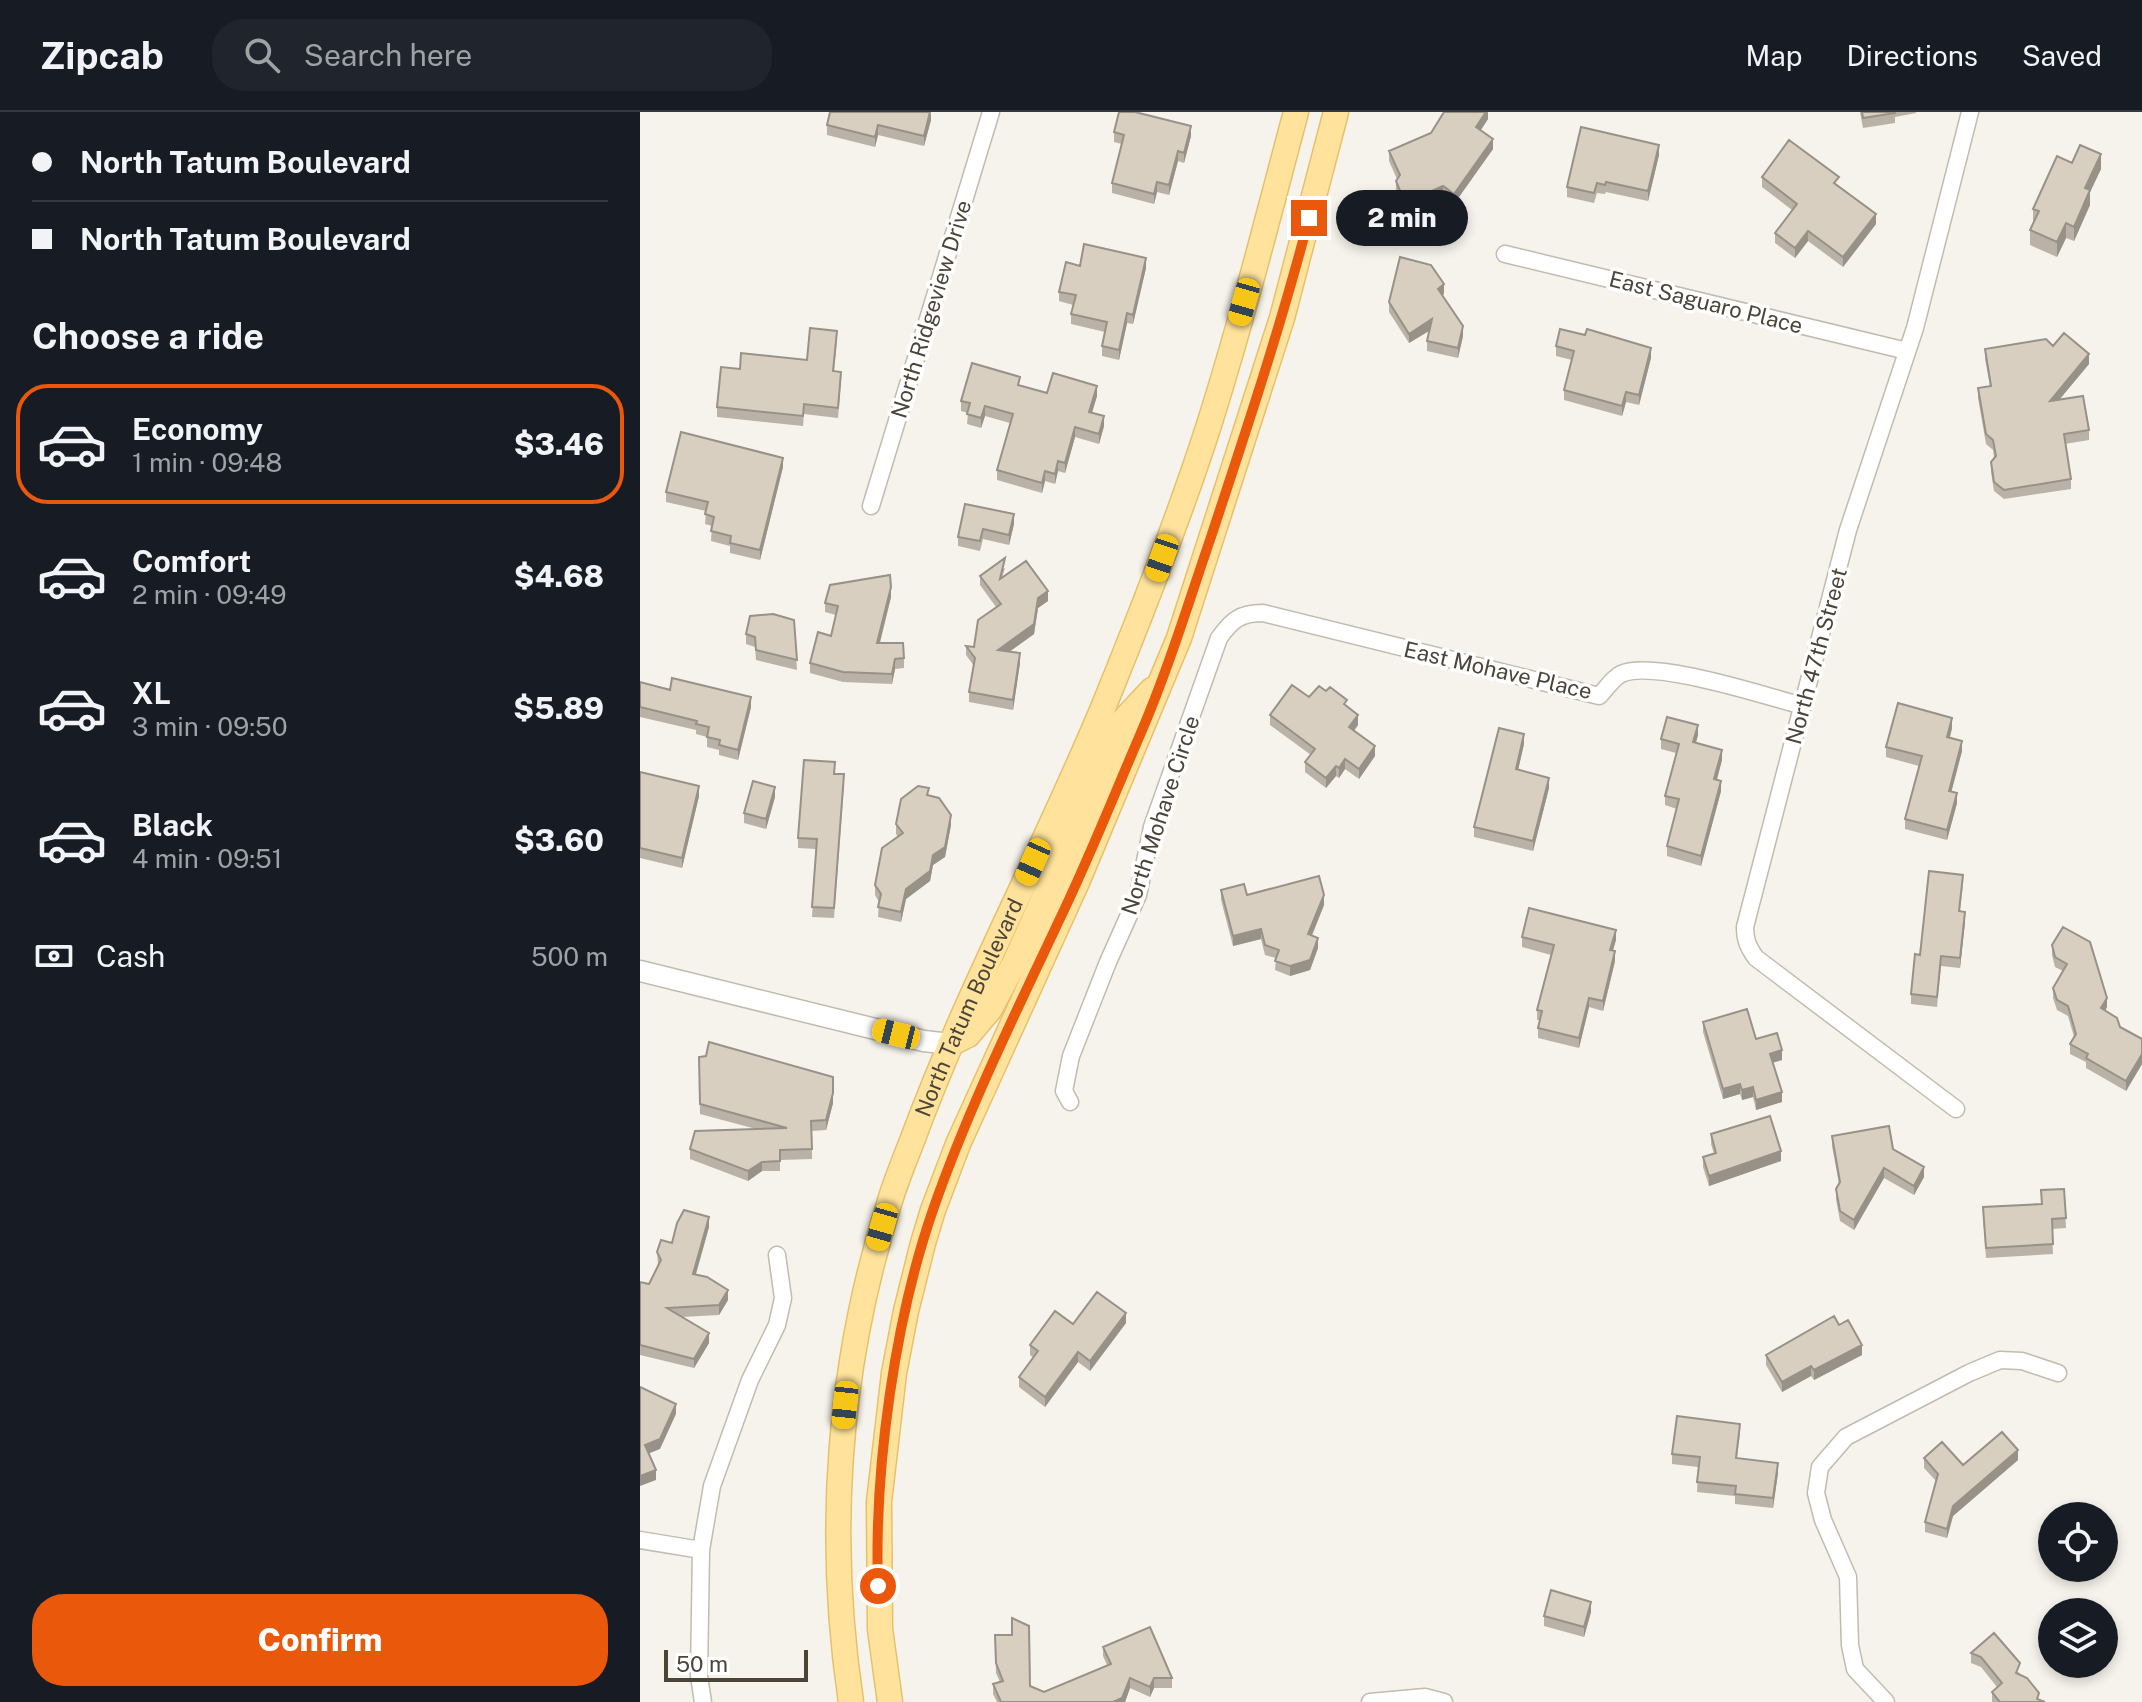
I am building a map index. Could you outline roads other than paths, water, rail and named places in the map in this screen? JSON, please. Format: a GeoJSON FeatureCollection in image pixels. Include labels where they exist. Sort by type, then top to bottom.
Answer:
{"type":"FeatureCollection","features":[{"type":"Feature","properties":{"kind":"main road","name":"North Tatum Boulevard"},"geometry":{"type":"LineString","coordinates":[[851,1702],[838,1600],[840,1456],[853,1353],[874,1253],[890,1200],[950,1044],[1103,707],[1153,584],[1208,427],[1296,112]]}},
{"type":"Feature","properties":{"kind":"main road","name":"North Tatum Boulevard"},"geometry":{"type":"LineString","coordinates":[[890,1702],[880,1629],[879,1502],[894,1373],[923,1243],[958,1144],[1078,880],[1165,675],[1282,318],[1336,112]]}},
{"type":"Feature","properties":{"kind":"main road"},"geometry":{"type":"LineString","coordinates":[[950,1044],[968,1035],[990,1009],[1016,960],[1123,721],[1165,675]]}},
{"type":"Feature","properties":{"kind":"street","name":"North Ridgeview Drive"},"geometry":{"type":"LineString","coordinates":[[871,506],[991,112]]}},
{"type":"Feature","properties":{"kind":"street","name":"North 47th Street"},"geometry":{"type":"LineString","coordinates":[[1956,1109],[1756,958],[1748,948],[1745,927],[1859,493],[1907,351],[1970,112]]}},
{"type":"Feature","properties":{"kind":"street","name":"East Saguaro Place"},"geometry":{"type":"LineString","coordinates":[[1505,254],[1907,351]]}},
{"type":"Feature","properties":{"kind":"street","name":"East Mohave Place"},"geometry":{"type":"LineString","coordinates":[[1233,619],[1248,613],[1263,613],[1599,696],[1620,674],[1649,670],[1803,706]]}},
{"type":"Feature","properties":{"kind":"street","name":"North Mohave Circle"},"geometry":{"type":"LineString","coordinates":[[1070,1102],[1064,1091],[1071,1056],[1138,895],[1157,812],[1219,638],[1233,619]]}},
{"type":"Feature","properties":{"kind":"street"},"geometry":{"type":"LineString","coordinates":[[640,971],[924,1041],[950,1044]]}},
{"type":"Feature","properties":{"kind":"street"},"geometry":{"type":"LineString","coordinates":[[703,1702],[699,1676],[701,1550],[712,1486],[750,1380],[777,1325],[783,1298],[777,1255]]}},
{"type":"Feature","properties":{"kind":"street"},"geometry":{"type":"LineString","coordinates":[[1886,1702],[1855,1669],[1850,1645],[1848,1577],[1823,1520],[1816,1493],[1820,1467],[1846,1437],[1979,1368],[2000,1360],[2022,1361],[2058,1373]]}},
{"type":"Feature","properties":{"kind":"street"},"geometry":{"type":"LineString","coordinates":[[640,1540],[701,1550]]}},
{"type":"Feature","properties":{"kind":"street"},"geometry":{"type":"LineString","coordinates":[[1370,1702],[1425,1697],[1444,1702]]}}]}
